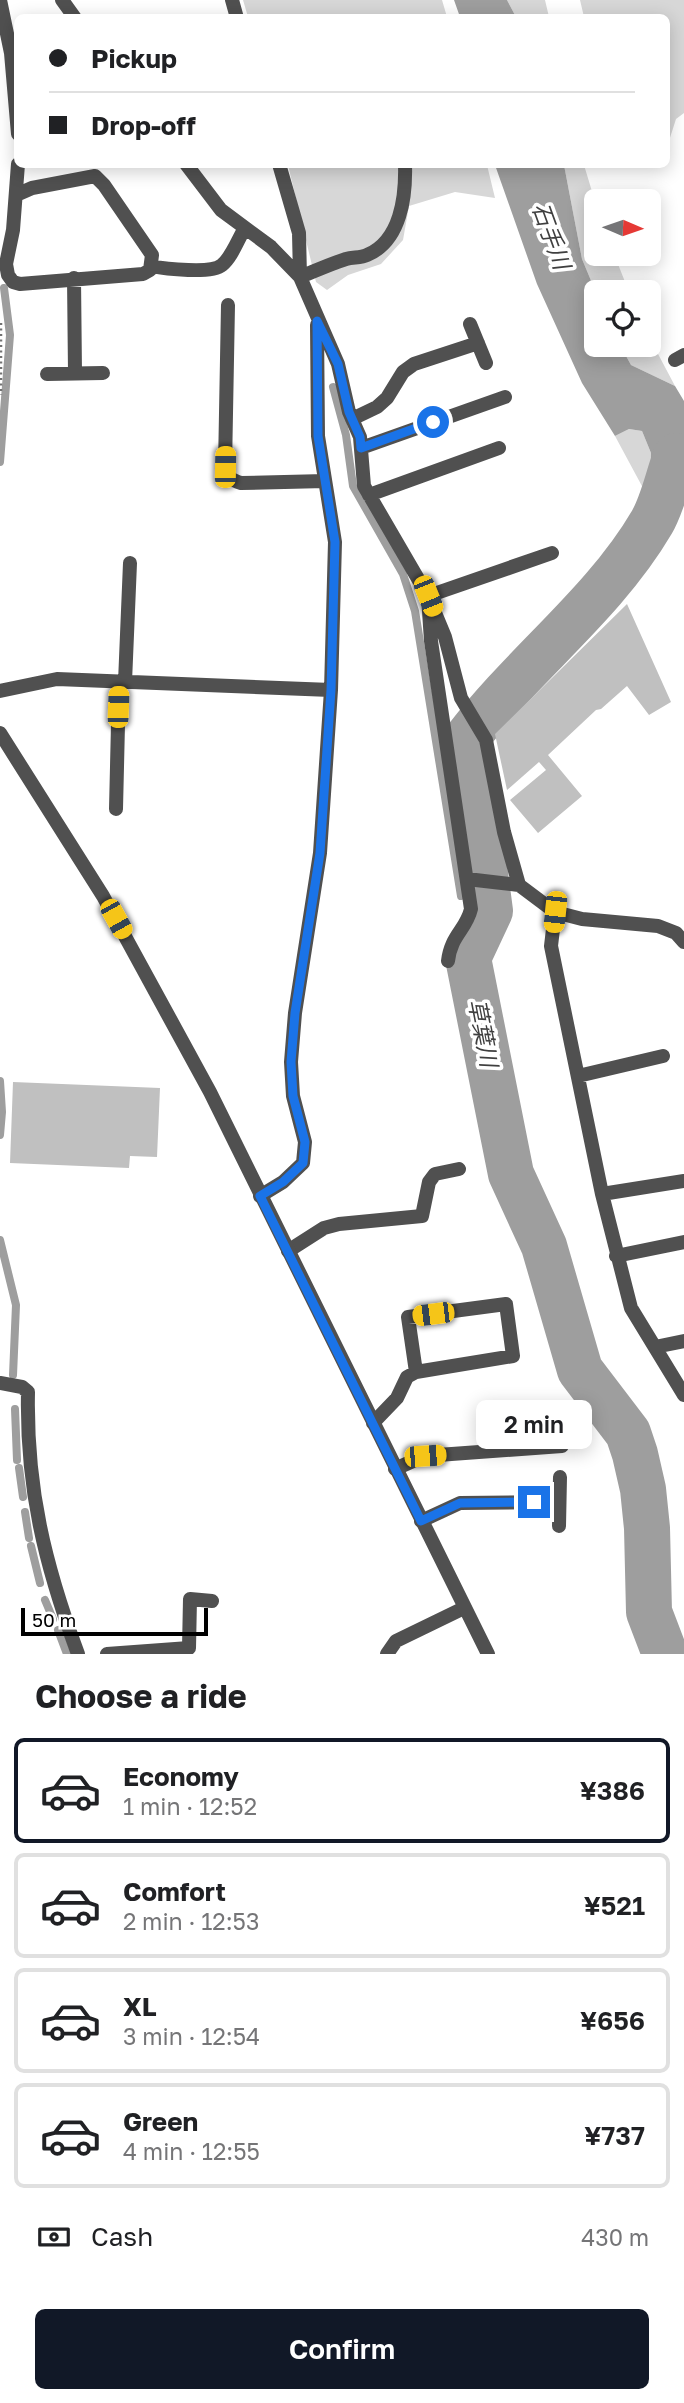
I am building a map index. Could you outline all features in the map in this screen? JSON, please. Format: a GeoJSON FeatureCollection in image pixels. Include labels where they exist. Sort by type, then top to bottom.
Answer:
{"type":"FeatureCollection","features":[{"type":"Feature","properties":{"kind":"street"},"geometry":{"type":"LineString","coordinates":[[0,0],[11,53],[6,84],[14,117]]}},
{"type":"Feature","properties":{"kind":"street"},"geometry":{"type":"LineString","coordinates":[[18,168],[13,230],[4,275],[13,282],[20,284],[142,274],[152,266]]}},
{"type":"Feature","properties":{"kind":"street"},"geometry":{"type":"LineString","coordinates":[[189,168],[221,210],[271,247],[300,277]]}},
{"type":"Feature","properties":{"kind":"street"},"geometry":{"type":"LineString","coordinates":[[280,168],[299,233],[300,277],[338,364],[352,419],[360,437],[364,486],[428,596],[445,637],[461,698],[486,740],[507,843],[519,885]]}},
{"type":"Feature","properties":{"kind":"street"},"geometry":{"type":"LineString","coordinates":[[300,277],[342,260],[368,255],[385,241],[400,219],[405,168]]}},
{"type":"Feature","properties":{"kind":"street"},"geometry":{"type":"LineString","coordinates":[[16,195],[42,186],[95,176],[152,255],[152,266]]}},
{"type":"Feature","properties":{"kind":"street"},"geometry":{"type":"LineString","coordinates":[[152,266],[165,269],[217,268],[225,263],[245,228]]}},
{"type":"Feature","properties":{"kind":"street"},"geometry":{"type":"LineString","coordinates":[[74,278],[75,373]]}},
{"type":"Feature","properties":{"kind":"street"},"geometry":{"type":"LineString","coordinates":[[229,305],[225,467],[228,475],[232,480],[241,482],[326,481]]}},
{"type":"Feature","properties":{"kind":"street"},"geometry":{"type":"LineString","coordinates":[[260,1196],[283,1182],[303,1163],[305,1142],[293,1096],[291,1062],[295,1013],[320,853],[331,690],[335,542],[318,436],[317,321]]}},
{"type":"Feature","properties":{"kind":"street"},"geometry":{"type":"LineString","coordinates":[[470,324],[486,363]]}},
{"type":"Feature","properties":{"kind":"street"},"geometry":{"type":"LineString","coordinates":[[352,419],[377,407],[387,398],[404,372],[414,365],[478,343]]}},
{"type":"Feature","properties":{"kind":"street"},"geometry":{"type":"LineString","coordinates":[[47,374],[103,373]]}},
{"type":"Feature","properties":{"kind":"street"},"geometry":{"type":"LineString","coordinates":[[361,448],[505,397]]}},
{"type":"Feature","properties":{"kind":"street"},"geometry":{"type":"LineString","coordinates":[[369,495],[499,448]]}},
{"type":"Feature","properties":{"kind":"street"},"geometry":{"type":"LineString","coordinates":[[428,596],[552,553]]}},
{"type":"Feature","properties":{"kind":"street"},"geometry":{"type":"LineString","coordinates":[[116,809],[130,563]]}},
{"type":"Feature","properties":{"kind":"street"},"geometry":{"type":"LineString","coordinates":[[428,596],[431,641],[470,880],[471,909],[453,939],[448,961]]}},
{"type":"Feature","properties":{"kind":"street"},"geometry":{"type":"LineString","coordinates":[[0,691],[57,680],[331,690]]}},
{"type":"Feature","properties":{"kind":"street"},"geometry":{"type":"LineString","coordinates":[[0,733],[109,908],[210,1093],[488,1654]]}},
{"type":"Feature","properties":{"kind":"street"},"geometry":{"type":"LineString","coordinates":[[470,880],[519,885],[555,912],[582,919],[658,926],[676,933],[684,942]]}},
{"type":"Feature","properties":{"kind":"street"},"geometry":{"type":"LineString","coordinates":[[555,912],[551,946],[616,1256],[631,1308],[684,1395]]}},
{"type":"Feature","properties":{"kind":"street"},"geometry":{"type":"LineString","coordinates":[[578,1076],[663,1056]]}},
{"type":"Feature","properties":{"kind":"street"},"geometry":{"type":"LineString","coordinates":[[288,1251],[324,1228],[338,1223],[422,1216],[429,1182],[435,1174],[459,1169]]}},
{"type":"Feature","properties":{"kind":"street"},"geometry":{"type":"LineString","coordinates":[[602,1194],[684,1181]]}},
{"type":"Feature","properties":{"kind":"street"},"geometry":{"type":"LineString","coordinates":[[616,1256],[684,1242]]}},
{"type":"Feature","properties":{"kind":"street"},"geometry":{"type":"LineString","coordinates":[[373,1423],[397,1398],[407,1377],[416,1372],[513,1356],[506,1304],[408,1317],[416,1372]]}},
{"type":"Feature","properties":{"kind":"street"},"geometry":{"type":"LineString","coordinates":[[655,1347],[684,1341]]}},
{"type":"Feature","properties":{"kind":"street"},"geometry":{"type":"LineString","coordinates":[[0,1383],[22,1387],[28,1392],[27,1439],[34,1502],[54,1588],[78,1654]]}},
{"type":"Feature","properties":{"kind":"street"},"geometry":{"type":"LineString","coordinates":[[396,1469],[425,1456],[562,1446]]}},
{"type":"Feature","properties":{"kind":"street"},"geometry":{"type":"LineString","coordinates":[[559,1527],[560,1477]]}},
{"type":"Feature","properties":{"kind":"street"},"geometry":{"type":"LineString","coordinates":[[421,1521],[460,1503],[559,1502]]}},
{"type":"Feature","properties":{"kind":"street"},"geometry":{"type":"LineString","coordinates":[[107,1654],[189,1648],[190,1599],[212,1601]]}},
{"type":"Feature","properties":{"kind":"street"},"geometry":{"type":"LineString","coordinates":[[387,1654],[396,1642],[464,1608]]}},
{"type":"Feature","properties":{"kind":"path"},"geometry":{"type":"LineString","coordinates":[[0,323],[0,395]]}},
{"type":"Feature","properties":{"kind":"shaded area"},"geometry":{"type":"Polygon","coordinates":[[[243,0],[442,0],[446,14],[247,14],[243,0]]]}},
{"type":"Feature","properties":{"kind":"shaded area"},"geometry":{"type":"Polygon","coordinates":[[[507,0],[545,0],[548,14],[514,14],[507,0]]]}},
{"type":"Feature","properties":{"kind":"shaded area"},"geometry":{"type":"Polygon","coordinates":[[[580,0],[684,0],[684,113],[676,119],[670,138],[670,14],[583,14],[580,0]]]}},
{"type":"Feature","properties":{"kind":"shaded area"},"geometry":{"type":"Polygon","coordinates":[[[289,168],[488,168],[495,198],[455,192],[409,206],[403,240],[381,264],[348,275],[327,290],[316,282],[289,168]]]}},
{"type":"Feature","properties":{"kind":"shaded area"},"geometry":{"type":"Polygon","coordinates":[[[565,168],[585,168],[591,189],[584,189],[584,264],[565,168]]]}},
{"type":"Feature","properties":{"kind":"shaded area"},"geometry":{"type":"Polygon","coordinates":[[[585,266],[619,266],[624,280],[591,280],[585,266]]]}},
{"type":"Feature","properties":{"kind":"shaded area"},"geometry":{"type":"Polygon","coordinates":[[[627,357],[660,357],[675,386],[631,365],[627,357]]]}},
{"type":"Feature","properties":{"kind":"shaded area"},"geometry":{"type":"Polygon","coordinates":[[[629,429],[642,431],[651,453],[650,501],[615,436],[629,429]]]}},
{"type":"Feature","properties":{"kind":"water"},"geometry":{"type":"Polygon","coordinates":[[[454,0],[507,0],[514,14],[459,14],[454,0]]]}},
{"type":"Feature","properties":{"kind":"water","name":"石手川"},"geometry":{"type":"Polygon","coordinates":[[[496,168],[565,168],[582,259],[591,280],[584,280],[584,357],[627,357],[631,365],[675,386],[684,401],[684,496],[671,519],[650,501],[651,453],[642,431],[629,429],[615,436],[582,383],[537,284],[496,168]]]}},
{"type":"Feature","properties":{"kind":"building"},"geometry":{"type":"Polygon","coordinates":[[[627,604],[671,702],[649,715],[627,686],[601,709],[596,710],[548,755],[582,796],[538,833],[510,800],[546,770],[539,762],[507,790],[495,734],[627,604]]]}},
{"type":"Feature","properties":{"kind":"building"},"geometry":{"type":"Polygon","coordinates":[[[13,1082],[160,1088],[157,1157],[130,1156],[129,1168],[10,1163],[13,1082]]]}},
{"type":"Feature","properties":{"kind":"waterway"},"geometry":{"type":"LineString","coordinates":[[0,462],[10,335],[4,288]]}},
{"type":"Feature","properties":{"kind":"waterway"},"geometry":{"type":"LineString","coordinates":[[333,387],[346,435],[353,486],[403,574],[415,611],[461,896]]}},
{"type":"Feature","properties":{"kind":"waterway","name":"草葉川"},"geometry":{"type":"LineString","coordinates":[[665,1654],[649,1612],[647,1528],[643,1489],[635,1454],[628,1433],[580,1370],[544,1246],[511,1174],[468,958],[490,911],[467,738],[513,684],[587,607],[633,552],[656,515],[676,456]]}},
{"type":"Feature","properties":{"kind":"waterway"},"geometry":{"type":"LineString","coordinates":[[471,932],[476,940]]}},
{"type":"Feature","properties":{"kind":"waterway"},"geometry":{"type":"LineString","coordinates":[[0,1081],[0,1135]]}},
{"type":"Feature","properties":{"kind":"waterway"},"geometry":{"type":"LineString","coordinates":[[0,1240],[16,1305],[13,1375]]}},
{"type":"Feature","properties":{"kind":"waterway"},"geometry":{"type":"LineString","coordinates":[[15,1409],[17,1460]]}},
{"type":"Feature","properties":{"kind":"waterway"},"geometry":{"type":"LineString","coordinates":[[19,1468],[23,1497]]}},
{"type":"Feature","properties":{"kind":"waterway"},"geometry":{"type":"LineString","coordinates":[[25,1512],[29,1538]]}},
{"type":"Feature","properties":{"kind":"waterway"},"geometry":{"type":"LineString","coordinates":[[31,1546],[40,1583]]}},
{"type":"Feature","properties":{"kind":"waterway"},"geometry":{"type":"LineString","coordinates":[[45,1600],[53,1619]]}},
{"type":"Feature","properties":{"kind":"waterway"},"geometry":{"type":"LineString","coordinates":[[58,1630],[67,1654]]}},
{"type":"Feature","properties":{"kind":"route"},"geometry":{"type":"LineString","coordinates":[[433,422],[361,448],[338,364],[317,321],[318,436],[335,542],[331,690],[320,853],[295,1013],[291,1062],[293,1096],[305,1142],[303,1163],[283,1182],[260,1196],[421,1521],[460,1503],[534,1502]]}}]}
